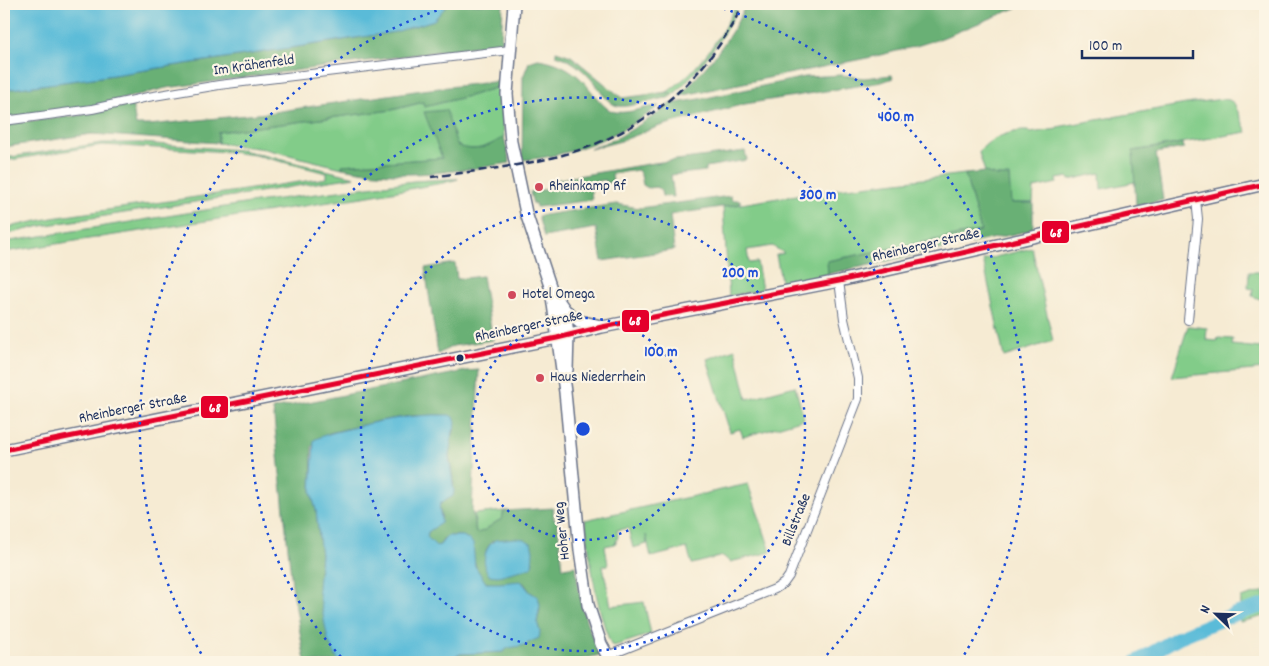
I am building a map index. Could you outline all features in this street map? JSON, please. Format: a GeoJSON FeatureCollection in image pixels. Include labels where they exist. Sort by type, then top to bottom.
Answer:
{"type":"FeatureCollection","features":[{"type":"Feature","properties":{"kind":"main road"},"geometry":{"type":"LineString","coordinates":[[514,4],[507,94],[511,142],[526,213],[550,289],[565,310],[579,321],[602,327]]}},
{"type":"Feature","properties":{"kind":"main road","name":"Rheinberger Straße"},"geometry":{"type":"LineString","coordinates":[[4,450],[557,338],[602,327],[838,281],[1265,184]]}},
{"type":"Feature","properties":{"kind":"main road","name":"Hoher Weg"},"geometry":{"type":"LineString","coordinates":[[550,289],[565,392],[585,590],[592,620],[609,659]]}},
{"type":"Feature","properties":{"kind":"main road","name":"Hoher Weg"},"geometry":{"type":"LineString","coordinates":[[565,310],[568,335],[565,392]]}},
{"type":"Feature","properties":{"kind":"street","name":"Im Krähenfeld"},"geometry":{"type":"LineString","coordinates":[[4,120],[92,109],[219,85],[510,50]]}},
{"type":"Feature","properties":{"kind":"street"},"geometry":{"type":"LineString","coordinates":[[1188,320],[1198,219],[1196,200]]}},
{"type":"Feature","properties":{"kind":"street","name":"Billstraße"},"geometry":{"type":"LineString","coordinates":[[609,659],[775,589],[789,576],[858,399],[858,378],[844,319],[838,281]]}},
{"type":"Feature","properties":{"kind":"green space"},"geometry":{"type":"Polygon","coordinates":[[[448,4],[503,4],[501,43],[166,88],[95,106],[4,118],[4,90],[395,32],[434,20],[448,4]]]}},
{"type":"Feature","properties":{"kind":"green space"},"geometry":{"type":"Polygon","coordinates":[[[736,4],[740,4],[703,63],[674,94],[667,92],[689,74],[708,53],[736,4]]]}},
{"type":"Feature","properties":{"kind":"green space"},"geometry":{"type":"Polygon","coordinates":[[[746,4],[1026,4],[942,38],[913,47],[679,96],[717,53],[733,30],[746,4]]]}},
{"type":"Feature","properties":{"kind":"green space"},"geometry":{"type":"Polygon","coordinates":[[[556,51],[571,56],[622,98],[667,92],[674,94],[668,98],[636,105],[614,105],[606,99],[583,71],[571,61],[556,55],[556,51]]]}},
{"type":"Feature","properties":{"kind":"green space"},"geometry":{"type":"Polygon","coordinates":[[[538,59],[550,61],[571,71],[611,111],[627,112],[659,106],[644,117],[594,143],[558,154],[522,160],[523,77],[529,62],[538,59]]]}},
{"type":"Feature","properties":{"kind":"green space"},"geometry":{"type":"Polygon","coordinates":[[[841,75],[864,78],[892,75],[893,78],[882,82],[745,104],[660,126],[621,141],[590,149],[619,137],[659,113],[669,104],[805,77],[841,75]]]}},
{"type":"Feature","properties":{"kind":"green space"},"geometry":{"type":"Polygon","coordinates":[[[501,81],[501,86],[424,107],[423,102],[392,110],[218,132],[218,143],[92,134],[4,147],[4,124],[82,115],[132,104],[136,125],[149,125],[267,113],[422,90],[501,81]]]}},
{"type":"Feature","properties":{"kind":"green space"},"geometry":{"type":"Polygon","coordinates":[[[501,86],[504,137],[482,148],[470,149],[457,145],[442,158],[343,165],[342,168],[265,149],[218,143],[218,132],[392,110],[424,102],[424,107],[501,86]]]}},
{"type":"Feature","properties":{"kind":"green space"},"geometry":{"type":"Polygon","coordinates":[[[1222,99],[1234,103],[1247,132],[1134,151],[1135,182],[1101,189],[1100,173],[1069,180],[1068,177],[1057,179],[1057,183],[1034,188],[1033,203],[1010,203],[1009,177],[985,172],[979,153],[994,139],[1015,132],[1028,131],[1030,133],[1057,129],[1057,127],[1222,99]]]}},
{"type":"Feature","properties":{"kind":"green space"},"geometry":{"type":"Polygon","coordinates":[[[446,110],[457,145],[470,149],[482,148],[504,137],[510,163],[446,172],[406,174],[385,174],[342,168],[342,165],[442,158],[424,112],[446,110]]]}},
{"type":"Feature","properties":{"kind":"green space"},"geometry":{"type":"Polygon","coordinates":[[[102,143],[140,143],[241,150],[355,177],[41,226],[4,235],[4,228],[52,218],[327,178],[327,173],[255,155],[102,145],[4,161],[4,158],[102,143]]]}},
{"type":"Feature","properties":{"kind":"green space"},"geometry":{"type":"Polygon","coordinates":[[[1183,143],[1184,148],[1156,153],[1163,200],[1136,206],[1133,151],[1183,143]]]}},
{"type":"Feature","properties":{"kind":"green space"},"geometry":{"type":"Polygon","coordinates":[[[745,151],[747,160],[706,167],[706,171],[671,175],[674,197],[662,196],[661,190],[657,187],[648,188],[643,185],[638,170],[612,174],[613,182],[606,183],[606,180],[590,182],[592,200],[536,207],[535,203],[533,204],[530,192],[548,189],[548,181],[654,163],[745,151]]]}},
{"type":"Feature","properties":{"kind":"green space"},"geometry":{"type":"Polygon","coordinates":[[[985,172],[997,176],[1009,176],[1011,203],[1033,203],[1033,230],[828,274],[827,261],[981,231],[965,174],[985,172]]]}},
{"type":"Feature","properties":{"kind":"green space"},"geometry":{"type":"Polygon","coordinates":[[[965,174],[981,231],[827,261],[828,274],[782,285],[776,255],[784,253],[772,246],[747,250],[749,263],[757,262],[762,290],[729,296],[723,207],[821,191],[965,174]]]}},
{"type":"Feature","properties":{"kind":"green space"},"geometry":{"type":"Polygon","coordinates":[[[458,179],[369,196],[4,252],[4,242],[256,202],[414,181],[458,179]]]}},
{"type":"Feature","properties":{"kind":"green space"},"geometry":{"type":"Polygon","coordinates":[[[731,196],[732,200],[740,200],[740,204],[670,215],[674,250],[602,261],[596,228],[544,237],[538,216],[616,204],[639,208],[731,196]]]}},
{"type":"Feature","properties":{"kind":"green space"},"geometry":{"type":"Polygon","coordinates":[[[1032,248],[1053,341],[1004,357],[983,260],[1032,248]]]}},
{"type":"Feature","properties":{"kind":"green space"},"geometry":{"type":"Polygon","coordinates":[[[455,263],[457,279],[482,276],[493,340],[453,346],[438,354],[425,268],[455,263]]]}},
{"type":"Feature","properties":{"kind":"green space"},"geometry":{"type":"Polygon","coordinates":[[[1249,272],[1265,272],[1265,301],[1252,296],[1253,289],[1248,288],[1249,272]]]}},
{"type":"Feature","properties":{"kind":"green space"},"geometry":{"type":"Polygon","coordinates":[[[1265,305],[1265,369],[1172,377],[1188,326],[1207,328],[1206,340],[1217,341],[1218,338],[1233,339],[1232,345],[1261,348],[1265,305]]]}},
{"type":"Feature","properties":{"kind":"green space"},"geometry":{"type":"Polygon","coordinates":[[[735,349],[747,399],[795,386],[804,419],[743,437],[740,429],[730,432],[707,359],[735,349]]]}},
{"type":"Feature","properties":{"kind":"green space"},"geometry":{"type":"Polygon","coordinates":[[[479,370],[472,509],[476,533],[483,531],[502,519],[504,511],[553,508],[554,520],[557,520],[563,568],[576,566],[584,611],[590,632],[600,655],[568,662],[442,662],[460,654],[503,652],[508,648],[529,643],[540,632],[537,622],[540,609],[535,595],[530,592],[524,583],[494,584],[483,580],[475,564],[470,540],[467,538],[450,536],[444,538],[440,545],[436,546],[427,537],[428,532],[442,518],[439,508],[440,504],[449,498],[454,484],[449,456],[455,428],[442,415],[410,416],[379,421],[329,433],[312,446],[311,492],[316,510],[321,555],[319,573],[323,610],[325,622],[339,662],[306,662],[292,585],[273,409],[479,370]],[[492,541],[486,550],[533,563],[532,559],[492,541]]]}},
{"type":"Feature","properties":{"kind":"green space"},"geometry":{"type":"Polygon","coordinates":[[[748,484],[771,552],[730,562],[723,556],[692,564],[687,548],[651,557],[646,535],[647,544],[633,548],[628,528],[617,530],[618,537],[615,544],[605,546],[608,565],[603,566],[611,606],[644,602],[651,634],[614,646],[611,645],[597,599],[585,520],[748,484]]]}},
{"type":"Feature","properties":{"kind":"green space"},"geometry":{"type":"Polygon","coordinates":[[[504,511],[502,519],[483,531],[476,533],[474,514],[504,511]]]}},
{"type":"Feature","properties":{"kind":"green space"},"geometry":{"type":"Polygon","coordinates":[[[1265,591],[1265,616],[1240,622],[1241,598],[1265,591]]]}},
{"type":"Feature","properties":{"kind":"water"},"geometry":{"type":"Polygon","coordinates":[[[4,4],[448,4],[434,20],[395,32],[4,90],[4,4]]]}},
{"type":"Feature","properties":{"kind":"water"},"geometry":{"type":"Polygon","coordinates":[[[449,415],[454,417],[456,423],[449,456],[454,491],[453,496],[440,504],[441,523],[428,532],[427,537],[436,546],[440,545],[447,536],[463,536],[470,540],[473,544],[475,566],[486,583],[521,581],[530,592],[538,597],[540,605],[537,622],[540,632],[539,638],[521,646],[508,648],[503,652],[460,654],[442,662],[339,662],[328,641],[318,588],[321,555],[316,510],[311,492],[314,440],[331,433],[380,421],[449,415]]]}},
{"type":"Feature","properties":{"kind":"water"},"geometry":{"type":"Polygon","coordinates":[[[524,539],[531,543],[533,551],[532,566],[498,576],[489,575],[484,561],[488,547],[495,540],[524,539]]]}},
{"type":"Feature","properties":{"kind":"waterway"},"geometry":{"type":"LineString","coordinates":[[1136,662],[1179,637],[1232,615],[1265,605]]}},
{"type":"Feature","properties":{"kind":"railway"},"geometry":{"type":"LineString","coordinates":[[431,177],[543,160],[589,147],[617,134],[644,119],[691,80],[711,57],[743,4]]}},
{"type":"Feature","properties":{"kind":"transit line","name":"68"},"geometry":{"type":"LineString","coordinates":[[4,450],[557,338],[602,327],[839,281],[1265,184]]}},
{"type":"Feature","properties":{"kind":"place","name":"Rheinkamp Rf"},"geometry":{"type":"Point","coordinates":[539,187]}},
{"type":"Feature","properties":{"kind":"place","name":"Hotel Omega"},"geometry":{"type":"Point","coordinates":[512,295]}},
{"type":"Feature","properties":{"kind":"place","name":"Haus Niederrhein"},"geometry":{"type":"Point","coordinates":[540,378]}}]}
